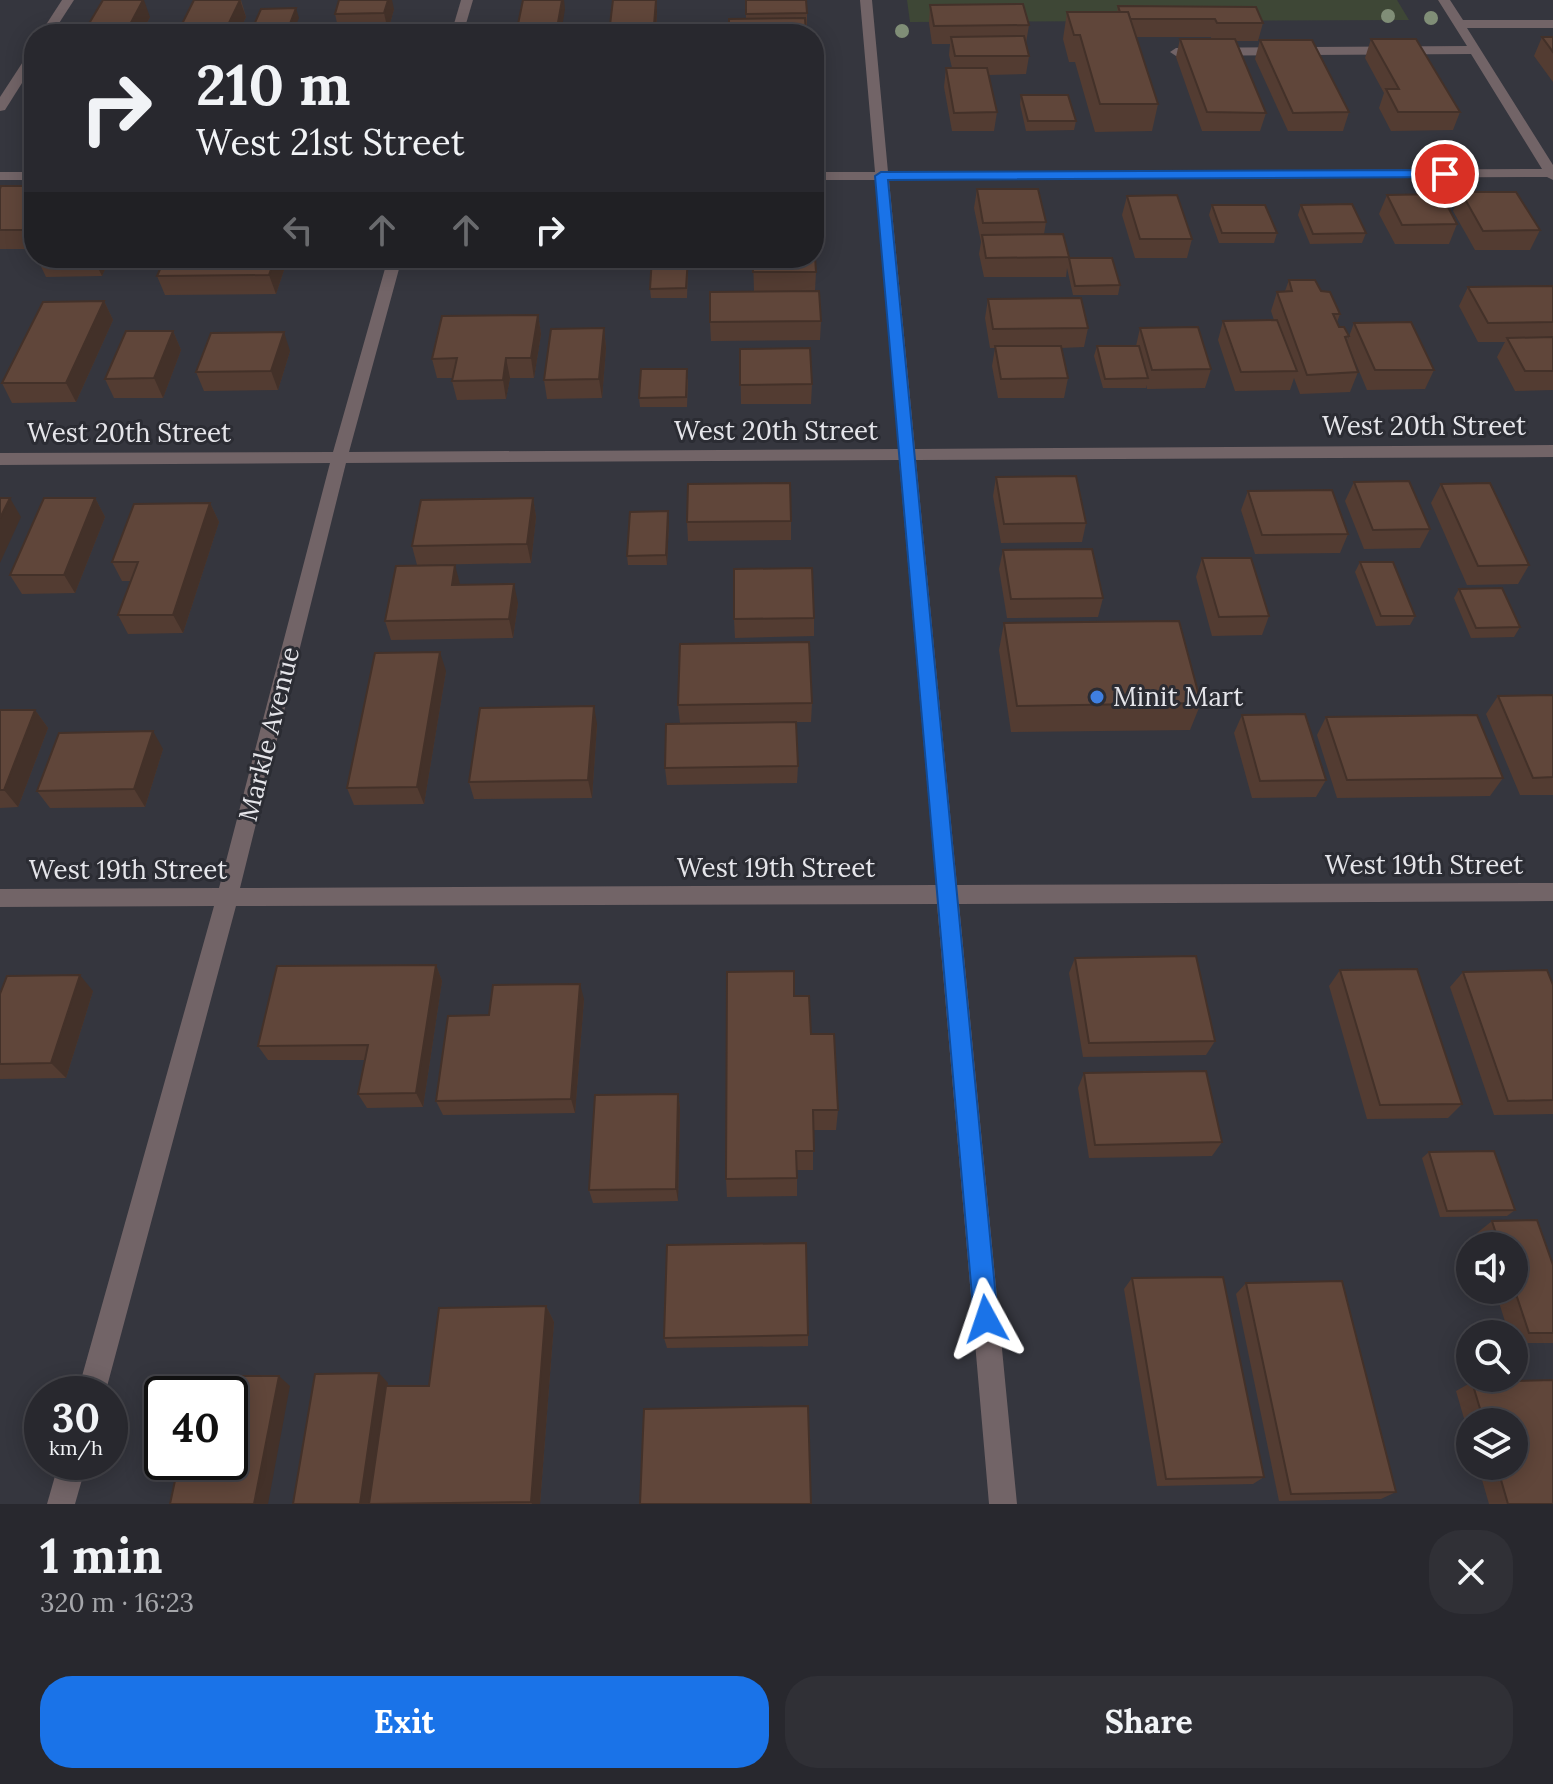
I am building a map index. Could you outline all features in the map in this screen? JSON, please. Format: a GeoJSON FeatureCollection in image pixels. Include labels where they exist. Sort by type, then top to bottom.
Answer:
{"type":"FeatureCollection","features":[{"type":"Feature","properties":{"kind":"street"},"geometry":{"type":"LineString","coordinates":[[52,24],[68,0]]}},
{"type":"Feature","properties":{"kind":"street"},"geometry":{"type":"LineString","coordinates":[[460,24],[467,0]]}},
{"type":"Feature","properties":{"kind":"street"},"geometry":{"type":"LineString","coordinates":[[866,0],[1003,1504]]}},
{"type":"Feature","properties":{"kind":"street"},"geometry":{"type":"LineString","coordinates":[[1444,0],[1552,175]]}},
{"type":"Feature","properties":{"kind":"street"},"geometry":{"type":"LineString","coordinates":[[1457,24],[1553,24]]}},
{"type":"Feature","properties":{"kind":"street"},"geometry":{"type":"LineString","coordinates":[[1176,52],[1473,50]]}},
{"type":"Feature","properties":{"kind":"street"},"geometry":{"type":"LineString","coordinates":[[0,107],[24,70]]}},
{"type":"Feature","properties":{"kind":"street"},"geometry":{"type":"LineString","coordinates":[[824,176],[1552,175]]}},
{"type":"Feature","properties":{"kind":"street"},"geometry":{"type":"LineString","coordinates":[[0,176],[24,176]]}},
{"type":"Feature","properties":{"kind":"street","name":"Markle Avenue"},"geometry":{"type":"LineString","coordinates":[[96,1376],[227,898],[339,459],[392,268]]}},
{"type":"Feature","properties":{"kind":"street","name":"West 20th Street"},"geometry":{"type":"LineString","coordinates":[[0,459],[1553,451]]}},
{"type":"Feature","properties":{"kind":"street","name":"West 19th Street"},"geometry":{"type":"LineString","coordinates":[[0,898],[1553,892]]}},
{"type":"Feature","properties":{"kind":"street"},"geometry":{"type":"LineString","coordinates":[[61,1504],[68,1480]]}},
{"type":"Feature","properties":{"kind":"green space"},"geometry":{"type":"Polygon","coordinates":[[[907,0],[1397,0],[1409,20],[910,22],[907,0]]]}},
{"type":"Feature","properties":{"kind":"building"},"geometry":{"type":"Polygon","coordinates":[[[103,0],[143,0],[130,24],[89,24],[103,0]]]}},
{"type":"Feature","properties":{"kind":"building"},"geometry":{"type":"Polygon","coordinates":[[[194,0],[240,0],[228,24],[182,24],[194,0]]]}},
{"type":"Feature","properties":{"kind":"building"},"geometry":{"type":"Polygon","coordinates":[[[339,0],[388,0],[384,13],[335,14],[339,0]]]}},
{"type":"Feature","properties":{"kind":"building"},"geometry":{"type":"Polygon","coordinates":[[[523,0],[562,0],[558,24],[518,24],[523,0]]]}},
{"type":"Feature","properties":{"kind":"building"},"geometry":{"type":"Polygon","coordinates":[[[613,0],[656,0],[654,24],[610,24],[613,0]]]}},
{"type":"Feature","properties":{"kind":"building"},"geometry":{"type":"Polygon","coordinates":[[[746,0],[806,0],[807,13],[746,14],[746,0]]]}},
{"type":"Feature","properties":{"kind":"building"},"geometry":{"type":"Polygon","coordinates":[[[1023,4],[1029,25],[934,26],[930,5],[1023,4]]]}},
{"type":"Feature","properties":{"kind":"building"},"geometry":{"type":"Polygon","coordinates":[[[1118,6],[1256,7],[1263,23],[1217,23],[1215,19],[1130,19],[1128,12],[1120,12],[1118,6]]]}},
{"type":"Feature","properties":{"kind":"building"},"geometry":{"type":"Polygon","coordinates":[[[296,8],[290,24],[254,24],[261,9],[296,8]]]}},
{"type":"Feature","properties":{"kind":"building"},"geometry":{"type":"Polygon","coordinates":[[[1067,12],[1128,12],[1158,104],[1100,104],[1080,35],[1074,35],[1067,12]]]}},
{"type":"Feature","properties":{"kind":"building"},"geometry":{"type":"Polygon","coordinates":[[[805,18],[805,24],[729,24],[729,19],[805,18]]]}},
{"type":"Feature","properties":{"kind":"building"},"geometry":{"type":"Polygon","coordinates":[[[1024,36],[1029,56],[955,56],[951,37],[1024,36]]]}},
{"type":"Feature","properties":{"kind":"building"},"geometry":{"type":"Polygon","coordinates":[[[1542,37],[1553,37],[1553,52],[1542,37]]]}},
{"type":"Feature","properties":{"kind":"building"},"geometry":{"type":"Polygon","coordinates":[[[1180,39],[1235,39],[1266,113],[1207,112],[1180,39]]]}},
{"type":"Feature","properties":{"kind":"building"},"geometry":{"type":"Polygon","coordinates":[[[1371,39],[1416,39],[1460,112],[1398,112],[1386,89],[1399,89],[1371,39]]]}},
{"type":"Feature","properties":{"kind":"building"},"geometry":{"type":"Polygon","coordinates":[[[1260,40],[1312,40],[1349,112],[1293,113],[1260,40]]]}},
{"type":"Feature","properties":{"kind":"building"},"geometry":{"type":"Polygon","coordinates":[[[946,68],[987,68],[997,112],[954,113],[946,68]]]}},
{"type":"Feature","properties":{"kind":"building"},"geometry":{"type":"Polygon","coordinates":[[[1021,95],[1068,95],[1076,121],[1028,121],[1021,95]]]}},
{"type":"Feature","properties":{"kind":"building"},"geometry":{"type":"Polygon","coordinates":[[[1,186],[24,186],[24,230],[0,230],[1,186]]]}},
{"type":"Feature","properties":{"kind":"building"},"geometry":{"type":"Polygon","coordinates":[[[977,189],[1038,189],[1046,222],[983,223],[977,189]]]}},
{"type":"Feature","properties":{"kind":"building"},"geometry":{"type":"Polygon","coordinates":[[[1461,192],[1516,192],[1540,230],[1483,231],[1461,192]]]}},
{"type":"Feature","properties":{"kind":"building"},"geometry":{"type":"Polygon","coordinates":[[[1441,194],[1457,224],[1402,225],[1387,195],[1441,194]]]}},
{"type":"Feature","properties":{"kind":"building"},"geometry":{"type":"Polygon","coordinates":[[[1177,195],[1192,239],[1140,239],[1127,196],[1177,195]]]}},
{"type":"Feature","properties":{"kind":"building"},"geometry":{"type":"Polygon","coordinates":[[[1352,204],[1366,233],[1313,234],[1301,205],[1352,204]]]}},
{"type":"Feature","properties":{"kind":"building"},"geometry":{"type":"Polygon","coordinates":[[[1212,205],[1265,205],[1277,233],[1222,233],[1212,205]]]}},
{"type":"Feature","properties":{"kind":"building"},"geometry":{"type":"Polygon","coordinates":[[[1063,234],[1069,257],[986,258],[982,235],[1063,234]]]}},
{"type":"Feature","properties":{"kind":"building"},"geometry":{"type":"Polygon","coordinates":[[[1069,258],[1112,258],[1120,285],[1075,286],[1069,258]]]}},
{"type":"Feature","properties":{"kind":"building"},"geometry":{"type":"Polygon","coordinates":[[[161,268],[271,268],[269,275],[157,276],[161,268]]]}},
{"type":"Feature","properties":{"kind":"building"},"geometry":{"type":"Polygon","coordinates":[[[651,268],[687,268],[686,288],[650,289],[651,268]]]}},
{"type":"Feature","properties":{"kind":"building"},"geometry":{"type":"Polygon","coordinates":[[[753,268],[816,268],[816,272],[753,272],[753,268]]]}},
{"type":"Feature","properties":{"kind":"building"},"geometry":{"type":"Polygon","coordinates":[[[1289,280],[1315,280],[1321,291],[1330,292],[1340,314],[1333,314],[1339,327],[1344,327],[1349,336],[1345,337],[1358,372],[1307,375],[1277,292],[1292,291],[1289,280]]]}},
{"type":"Feature","properties":{"kind":"building"},"geometry":{"type":"Polygon","coordinates":[[[1553,286],[1553,322],[1488,323],[1468,287],[1553,286]]]}},
{"type":"Feature","properties":{"kind":"building"},"geometry":{"type":"Polygon","coordinates":[[[819,291],[821,321],[710,322],[710,292],[819,291]]]}},
{"type":"Feature","properties":{"kind":"building"},"geometry":{"type":"Polygon","coordinates":[[[1081,298],[1088,328],[993,329],[988,299],[1081,298]]]}},
{"type":"Feature","properties":{"kind":"building"},"geometry":{"type":"Polygon","coordinates":[[[104,301],[66,383],[2,383],[43,302],[104,301]]]}},
{"type":"Feature","properties":{"kind":"building"},"geometry":{"type":"Polygon","coordinates":[[[538,315],[531,358],[506,358],[503,380],[452,381],[457,358],[432,359],[442,316],[538,315]]]}},
{"type":"Feature","properties":{"kind":"building"},"geometry":{"type":"Polygon","coordinates":[[[1277,320],[1297,371],[1241,372],[1223,321],[1277,320]]]}},
{"type":"Feature","properties":{"kind":"building"},"geometry":{"type":"Polygon","coordinates":[[[1411,322],[1434,370],[1375,370],[1354,323],[1411,322]]]}},
{"type":"Feature","properties":{"kind":"building"},"geometry":{"type":"Polygon","coordinates":[[[1198,327],[1211,369],[1152,370],[1140,328],[1198,327]]]}},
{"type":"Feature","properties":{"kind":"building"},"geometry":{"type":"Polygon","coordinates":[[[604,328],[599,379],[544,380],[551,329],[604,328]]]}},
{"type":"Feature","properties":{"kind":"building"},"geometry":{"type":"Polygon","coordinates":[[[126,331],[173,331],[154,378],[105,379],[126,331]]]}},
{"type":"Feature","properties":{"kind":"building"},"geometry":{"type":"Polygon","coordinates":[[[284,332],[271,371],[196,372],[211,333],[284,332]]]}},
{"type":"Feature","properties":{"kind":"building"},"geometry":{"type":"Polygon","coordinates":[[[1553,337],[1553,371],[1525,371],[1507,338],[1553,337]]]}},
{"type":"Feature","properties":{"kind":"building"},"geometry":{"type":"Polygon","coordinates":[[[995,346],[1061,346],[1068,378],[1001,379],[995,346]]]}},
{"type":"Feature","properties":{"kind":"building"},"geometry":{"type":"Polygon","coordinates":[[[1097,346],[1139,346],[1148,378],[1105,379],[1097,346]]]}},
{"type":"Feature","properties":{"kind":"building"},"geometry":{"type":"Polygon","coordinates":[[[810,348],[812,384],[740,385],[740,349],[810,348]]]}},
{"type":"Feature","properties":{"kind":"building"},"geometry":{"type":"Polygon","coordinates":[[[641,369],[687,369],[686,397],[639,398],[641,369]]]}},
{"type":"Feature","properties":{"kind":"building"},"geometry":{"type":"Polygon","coordinates":[[[1076,476],[1086,523],[1004,524],[996,477],[1076,476]]]}},
{"type":"Feature","properties":{"kind":"building"},"geometry":{"type":"Polygon","coordinates":[[[1409,481],[1430,529],[1373,530],[1354,482],[1409,481]]]}},
{"type":"Feature","properties":{"kind":"building"},"geometry":{"type":"Polygon","coordinates":[[[790,483],[791,521],[687,522],[688,484],[790,483]]]}},
{"type":"Feature","properties":{"kind":"building"},"geometry":{"type":"Polygon","coordinates":[[[1490,483],[1529,565],[1478,566],[1441,484],[1490,483]]]}},
{"type":"Feature","properties":{"kind":"building"},"geometry":{"type":"Polygon","coordinates":[[[1332,490],[1348,534],[1262,535],[1248,491],[1332,490]]]}},
{"type":"Feature","properties":{"kind":"building"},"geometry":{"type":"Polygon","coordinates":[[[0,498],[10,498],[0,518],[0,498]]]}},
{"type":"Feature","properties":{"kind":"building"},"geometry":{"type":"Polygon","coordinates":[[[44,498],[95,498],[64,575],[10,575],[44,498]]]}},
{"type":"Feature","properties":{"kind":"building"},"geometry":{"type":"Polygon","coordinates":[[[533,498],[527,544],[412,546],[421,500],[533,498]]]}},
{"type":"Feature","properties":{"kind":"building"},"geometry":{"type":"Polygon","coordinates":[[[210,503],[173,615],[118,615],[138,562],[112,562],[134,504],[210,503]]]}},
{"type":"Feature","properties":{"kind":"building"},"geometry":{"type":"Polygon","coordinates":[[[668,511],[666,555],[627,556],[630,512],[668,511]]]}},
{"type":"Feature","properties":{"kind":"building"},"geometry":{"type":"Polygon","coordinates":[[[1092,549],[1103,598],[1011,599],[1003,550],[1092,549]]]}},
{"type":"Feature","properties":{"kind":"building"},"geometry":{"type":"Polygon","coordinates":[[[1202,558],[1251,558],[1269,616],[1219,617],[1202,558]]]}},
{"type":"Feature","properties":{"kind":"building"},"geometry":{"type":"Polygon","coordinates":[[[1360,562],[1393,562],[1415,616],[1381,616],[1360,562]]]}},
{"type":"Feature","properties":{"kind":"building"},"geometry":{"type":"Polygon","coordinates":[[[455,565],[452,585],[514,584],[509,619],[385,621],[396,566],[455,565]]]}},
{"type":"Feature","properties":{"kind":"building"},"geometry":{"type":"Polygon","coordinates":[[[812,568],[814,618],[734,619],[734,569],[812,568]]]}},
{"type":"Feature","properties":{"kind":"building"},"geometry":{"type":"Polygon","coordinates":[[[1502,588],[1520,627],[1476,628],[1459,589],[1502,588]]]}},
{"type":"Feature","properties":{"kind":"building"},"geometry":{"type":"Polygon","coordinates":[[[1179,621],[1201,703],[1017,706],[1004,623],[1179,621]]]}},
{"type":"Feature","properties":{"kind":"building"},"geometry":{"type":"Polygon","coordinates":[[[809,642],[812,703],[678,705],[680,644],[809,642]]]}},
{"type":"Feature","properties":{"kind":"building"},"geometry":{"type":"Polygon","coordinates":[[[440,652],[417,787],[347,788],[375,653],[440,652]]]}},
{"type":"Feature","properties":{"kind":"building"},"geometry":{"type":"Polygon","coordinates":[[[1553,695],[1553,777],[1533,778],[1498,696],[1553,695]]]}},
{"type":"Feature","properties":{"kind":"building"},"geometry":{"type":"Polygon","coordinates":[[[594,706],[588,780],[469,782],[480,708],[594,706]]]}},
{"type":"Feature","properties":{"kind":"building"},"geometry":{"type":"Polygon","coordinates":[[[0,710],[35,710],[4,790],[0,790],[0,710]]]}},
{"type":"Feature","properties":{"kind":"building"},"geometry":{"type":"Polygon","coordinates":[[[1305,714],[1326,780],[1260,781],[1242,715],[1305,714]]]}},
{"type":"Feature","properties":{"kind":"building"},"geometry":{"type":"Polygon","coordinates":[[[1477,715],[1503,778],[1347,780],[1326,717],[1477,715]]]}},
{"type":"Feature","properties":{"kind":"building"},"geometry":{"type":"Polygon","coordinates":[[[796,722],[798,766],[665,768],[666,724],[796,722]]]}},
{"type":"Feature","properties":{"kind":"building"},"geometry":{"type":"Polygon","coordinates":[[[153,731],[134,789],[37,791],[59,733],[153,731]]]}},
{"type":"Feature","properties":{"kind":"building"},"geometry":{"type":"Polygon","coordinates":[[[1196,956],[1215,1041],[1089,1043],[1075,958],[1196,956]]]}},
{"type":"Feature","properties":{"kind":"building"},"geometry":{"type":"Polygon","coordinates":[[[436,965],[416,1093],[358,1094],[368,1045],[258,1046],[277,966],[436,965]]]}},
{"type":"Feature","properties":{"kind":"building"},"geometry":{"type":"Polygon","coordinates":[[[1417,969],[1462,1104],[1380,1105],[1340,970],[1417,969]]]}},
{"type":"Feature","properties":{"kind":"building"},"geometry":{"type":"Polygon","coordinates":[[[1547,970],[1553,985],[1553,1100],[1508,1101],[1463,972],[1547,970]]]}},
{"type":"Feature","properties":{"kind":"building"},"geometry":{"type":"Polygon","coordinates":[[[794,971],[794,996],[809,996],[811,1034],[834,1034],[838,1110],[813,1110],[814,1151],[796,1151],[797,1178],[726,1179],[727,972],[794,971]]]}},
{"type":"Feature","properties":{"kind":"building"},"geometry":{"type":"Polygon","coordinates":[[[80,975],[51,1063],[0,1064],[0,994],[7,976],[80,975]]]}},
{"type":"Feature","properties":{"kind":"building"},"geometry":{"type":"Polygon","coordinates":[[[580,984],[571,1099],[436,1101],[448,1016],[489,1015],[493,985],[580,984]]]}},
{"type":"Feature","properties":{"kind":"building"},"geometry":{"type":"Polygon","coordinates":[[[1206,1071],[1222,1142],[1095,1145],[1084,1073],[1206,1071]]]}},
{"type":"Feature","properties":{"kind":"building"},"geometry":{"type":"Polygon","coordinates":[[[678,1094],[676,1189],[589,1190],[595,1095],[678,1094]]]}},
{"type":"Feature","properties":{"kind":"building"},"geometry":{"type":"Polygon","coordinates":[[[1494,1151],[1515,1210],[1447,1211],[1429,1152],[1494,1151]]]}},
{"type":"Feature","properties":{"kind":"building"},"geometry":{"type":"Polygon","coordinates":[[[1537,1220],[1553,1265],[1553,1333],[1529,1333],[1528,1320],[1525,1320],[1519,1304],[1528,1304],[1528,1232],[1496,1232],[1492,1221],[1537,1220]]]}},
{"type":"Feature","properties":{"kind":"building"},"geometry":{"type":"Polygon","coordinates":[[[806,1243],[808,1335],[664,1338],[667,1245],[806,1243]]]}},
{"type":"Feature","properties":{"kind":"building"},"geometry":{"type":"Polygon","coordinates":[[[1223,1277],[1264,1477],[1166,1479],[1132,1278],[1223,1277]]]}},
{"type":"Feature","properties":{"kind":"building"},"geometry":{"type":"Polygon","coordinates":[[[1342,1281],[1396,1492],[1291,1494],[1246,1283],[1342,1281]]]}},
{"type":"Feature","properties":{"kind":"building"},"geometry":{"type":"Polygon","coordinates":[[[546,1306],[531,1502],[369,1504],[386,1386],[429,1386],[439,1308],[546,1306]]]}},
{"type":"Feature","properties":{"kind":"building"},"geometry":{"type":"Polygon","coordinates":[[[379,1373],[360,1504],[293,1504],[315,1374],[379,1373]]]}},
{"type":"Feature","properties":{"kind":"building"},"geometry":{"type":"Polygon","coordinates":[[[248,1376],[279,1376],[254,1504],[170,1504],[175,1480],[248,1480],[248,1376]]]}},
{"type":"Feature","properties":{"kind":"building"},"geometry":{"type":"Polygon","coordinates":[[[1553,1380],[1553,1504],[1508,1504],[1501,1480],[1528,1480],[1528,1408],[1480,1408],[1475,1392],[1528,1392],[1528,1381],[1553,1380]]]}},
{"type":"Feature","properties":{"kind":"building"},"geometry":{"type":"Polygon","coordinates":[[[808,1406],[811,1504],[640,1504],[644,1409],[808,1406]]]}},
{"type":"Feature","properties":{"kind":"place","name":"Minit Mart"},"geometry":{"type":"Point","coordinates":[1097,697]}},
{"type":"Feature","properties":{"kind":"route"},"geometry":{"type":"LineString","coordinates":[[986,1319],[881,176],[1445,174]]}}]}
